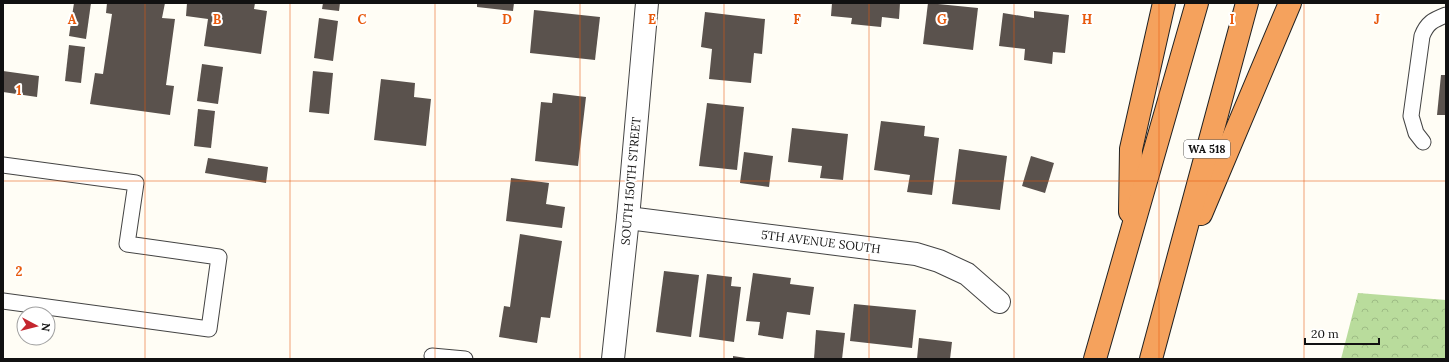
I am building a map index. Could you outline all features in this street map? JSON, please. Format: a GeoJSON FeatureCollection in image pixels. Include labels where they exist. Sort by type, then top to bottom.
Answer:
{"type":"FeatureCollection","features":[{"type":"Feature","properties":{"kind":"highway"},"geometry":{"type":"LineString","coordinates":[[1130,239],[1131,149],[1164,3]]}},
{"type":"Feature","properties":{"kind":"highway"},"geometry":{"type":"LineString","coordinates":[[1095,359],[1197,3]]}},
{"type":"Feature","properties":{"kind":"highway","name":"WA 518"},"geometry":{"type":"LineString","coordinates":[[1151,359],[1167,294],[1247,3]]}},
{"type":"Feature","properties":{"kind":"highway"},"geometry":{"type":"LineString","coordinates":[[1167,294],[1290,3]]}},
{"type":"Feature","properties":{"kind":"street","name":"SOUTH 150TH STREET"},"geometry":{"type":"LineString","coordinates":[[613,359],[628,218],[647,3]]}},
{"type":"Feature","properties":{"kind":"street","name":"5TH AVENUE SOUTH"},"geometry":{"type":"LineString","coordinates":[[628,218],[916,254],[939,261],[967,274],[999,302]]}},
{"type":"Feature","properties":{"kind":"lane"},"geometry":{"type":"LineString","coordinates":[[1423,142],[1416,133],[1412,116],[1422,36],[1425,28],[1431,20],[1446,15]]}},
{"type":"Feature","properties":{"kind":"lane"},"geometry":{"type":"LineString","coordinates":[[3,165],[136,183],[127,244],[219,257],[210,328],[3,301]]}},
{"type":"Feature","properties":{"kind":"lane"},"geometry":{"type":"LineString","coordinates":[[432,356],[465,359]]}},
{"type":"Feature","properties":{"kind":"green space"},"geometry":{"type":"Polygon","coordinates":[[[1358,293],[1446,300],[1446,359],[1341,359],[1358,293]]]}},
{"type":"Feature","properties":{"kind":"building"},"geometry":{"type":"Polygon","coordinates":[[[74,3],[91,3],[86,39],[69,36],[74,3]]]}},
{"type":"Feature","properties":{"kind":"building"},"geometry":{"type":"Polygon","coordinates":[[[107,3],[165,3],[162,18],[175,19],[166,85],[174,86],[170,115],[90,104],[95,73],[103,74],[112,14],[106,13],[107,3]]]}},
{"type":"Feature","properties":{"kind":"building"},"geometry":{"type":"Polygon","coordinates":[[[187,3],[255,3],[254,9],[267,11],[261,54],[204,46],[208,19],[186,16],[187,3]]]}},
{"type":"Feature","properties":{"kind":"building"},"geometry":{"type":"Polygon","coordinates":[[[323,3],[340,3],[339,11],[322,9],[323,3]]]}},
{"type":"Feature","properties":{"kind":"building"},"geometry":{"type":"Polygon","coordinates":[[[477,3],[514,3],[513,11],[477,7],[477,3]]]}},
{"type":"Feature","properties":{"kind":"building"},"geometry":{"type":"Polygon","coordinates":[[[832,3],[900,3],[899,19],[882,17],[881,27],[851,24],[852,18],[831,16],[832,3]]]}},
{"type":"Feature","properties":{"kind":"building"},"geometry":{"type":"Polygon","coordinates":[[[928,3],[978,8],[973,50],[923,44],[928,3]]]}},
{"type":"Feature","properties":{"kind":"building"},"geometry":{"type":"Polygon","coordinates":[[[534,10],[600,17],[595,60],[530,53],[534,10]]]}},
{"type":"Feature","properties":{"kind":"building"},"geometry":{"type":"Polygon","coordinates":[[[1034,11],[1069,15],[1065,53],[1053,52],[1052,64],[1024,60],[1025,49],[999,46],[1003,13],[1034,18],[1034,11]]]}},
{"type":"Feature","properties":{"kind":"building"},"geometry":{"type":"Polygon","coordinates":[[[705,12],[765,19],[762,54],[754,53],[751,83],[709,79],[712,49],[701,47],[705,12]]]}},
{"type":"Feature","properties":{"kind":"building"},"geometry":{"type":"Polygon","coordinates":[[[319,18],[338,21],[333,61],[314,58],[319,18]]]}},
{"type":"Feature","properties":{"kind":"building"},"geometry":{"type":"Polygon","coordinates":[[[69,45],[85,47],[81,83],[65,81],[69,45]]]}},
{"type":"Feature","properties":{"kind":"building"},"geometry":{"type":"Polygon","coordinates":[[[202,64],[223,67],[218,104],[197,101],[202,64]]]}},
{"type":"Feature","properties":{"kind":"building"},"geometry":{"type":"Polygon","coordinates":[[[3,71],[39,76],[37,97],[3,92],[3,71]]]}},
{"type":"Feature","properties":{"kind":"building"},"geometry":{"type":"Polygon","coordinates":[[[313,71],[333,73],[329,114],[309,112],[313,71]]]}},
{"type":"Feature","properties":{"kind":"building"},"geometry":{"type":"Polygon","coordinates":[[[1441,75],[1446,75],[1446,115],[1437,115],[1441,75]]]}},
{"type":"Feature","properties":{"kind":"building"},"geometry":{"type":"Polygon","coordinates":[[[381,79],[415,83],[414,97],[431,99],[426,146],[374,140],[381,79]]]}},
{"type":"Feature","properties":{"kind":"building"},"geometry":{"type":"Polygon","coordinates":[[[553,93],[586,97],[578,166],[535,161],[541,102],[552,103],[553,93]]]}},
{"type":"Feature","properties":{"kind":"building"},"geometry":{"type":"Polygon","coordinates":[[[707,103],[744,107],[737,170],[699,166],[707,103]]]}},
{"type":"Feature","properties":{"kind":"building"},"geometry":{"type":"Polygon","coordinates":[[[198,109],[215,111],[211,148],[194,146],[198,109]]]}},
{"type":"Feature","properties":{"kind":"building"},"geometry":{"type":"Polygon","coordinates":[[[881,121],[925,126],[924,136],[939,138],[932,195],[907,192],[910,175],[874,170],[881,121]]]}},
{"type":"Feature","properties":{"kind":"building"},"geometry":{"type":"Polygon","coordinates":[[[792,128],[848,134],[843,180],[820,178],[822,166],[788,162],[792,128]]]}},
{"type":"Feature","properties":{"kind":"building"},"geometry":{"type":"Polygon","coordinates":[[[959,149],[1007,156],[1000,210],[952,204],[959,149]]]}},
{"type":"Feature","properties":{"kind":"building"},"geometry":{"type":"Polygon","coordinates":[[[744,152],[773,156],[769,187],[740,183],[744,152]]]}},
{"type":"Feature","properties":{"kind":"building"},"geometry":{"type":"Polygon","coordinates":[[[1031,156],[1054,163],[1045,193],[1022,186],[1031,156]]]}},
{"type":"Feature","properties":{"kind":"building"},"geometry":{"type":"Polygon","coordinates":[[[208,158],[268,167],[266,183],[205,173],[208,158]]]}},
{"type":"Feature","properties":{"kind":"building"},"geometry":{"type":"Polygon","coordinates":[[[511,178],[549,183],[546,204],[565,207],[562,228],[506,221],[511,178]]]}},
{"type":"Feature","properties":{"kind":"building"},"geometry":{"type":"Polygon","coordinates":[[[520,234],[562,241],[550,318],[541,317],[537,343],[499,337],[504,306],[510,307],[520,234]]]}},
{"type":"Feature","properties":{"kind":"building"},"geometry":{"type":"Polygon","coordinates":[[[664,271],[699,275],[691,337],[656,332],[664,271]]]}},
{"type":"Feature","properties":{"kind":"building"},"geometry":{"type":"Polygon","coordinates":[[[753,273],[791,278],[790,284],[814,287],[810,315],[787,312],[783,339],[758,335],[760,322],[746,321],[753,273]]]}},
{"type":"Feature","properties":{"kind":"building"},"geometry":{"type":"Polygon","coordinates":[[[707,274],[732,277],[731,286],[741,287],[734,342],[699,337],[707,274]]]}},
{"type":"Feature","properties":{"kind":"building"},"geometry":{"type":"Polygon","coordinates":[[[854,304],[916,310],[912,348],[850,341],[854,304]]]}},
{"type":"Feature","properties":{"kind":"building"},"geometry":{"type":"Polygon","coordinates":[[[816,330],[845,333],[842,359],[814,359],[816,330]]]}},
{"type":"Feature","properties":{"kind":"building"},"geometry":{"type":"Polygon","coordinates":[[[919,338],[952,342],[950,359],[917,359],[919,338]]]}},
{"type":"Feature","properties":{"kind":"building"},"geometry":{"type":"Polygon","coordinates":[[[733,356],[746,358],[746,359],[733,359],[733,356]]]}}]}
